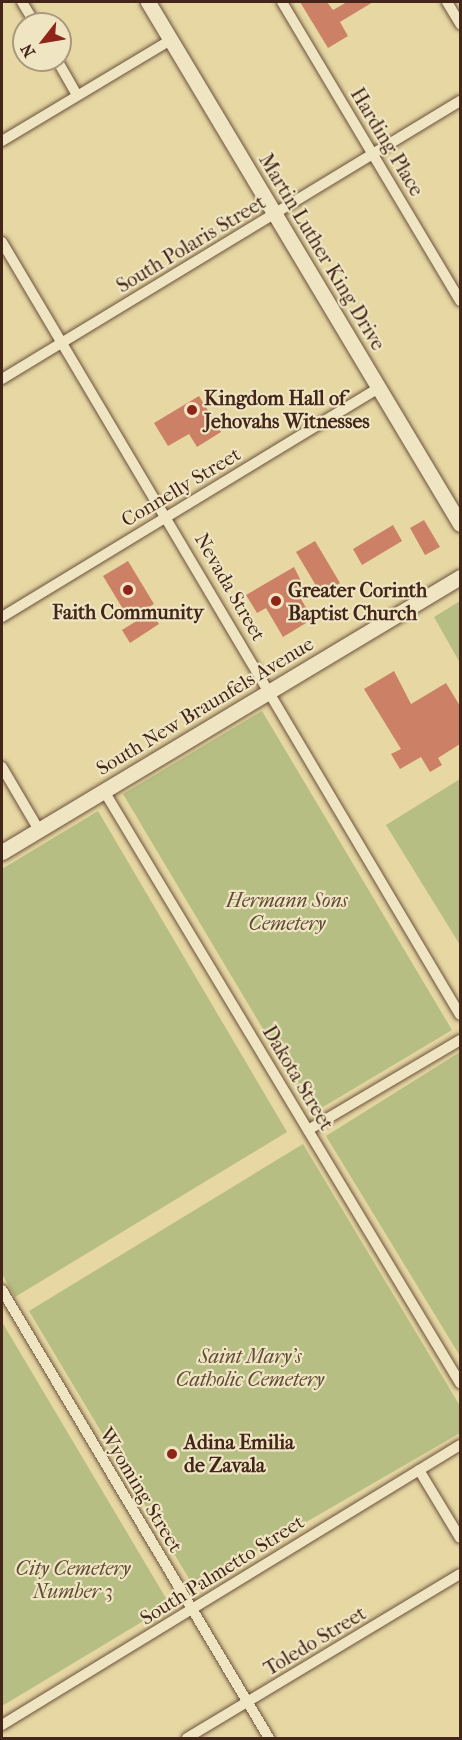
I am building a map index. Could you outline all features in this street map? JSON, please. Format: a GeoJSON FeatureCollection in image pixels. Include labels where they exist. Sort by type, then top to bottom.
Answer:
{"type":"FeatureCollection","features":[{"type":"Feature","properties":{"kind":"main road","name":"Martin Luther King Drive"},"geometry":{"type":"LineString","coordinates":[[148,2],[460,524]]}},
{"type":"Feature","properties":{"kind":"main road","name":"South New Braunfels Avenue"},"geometry":{"type":"LineString","coordinates":[[2,852],[460,577]]}},
{"type":"Feature","properties":{"kind":"street","name":"Harding Place"},"geometry":{"type":"LineString","coordinates":[[282,2],[460,301]]}},
{"type":"Feature","properties":{"kind":"street"},"geometry":{"type":"LineString","coordinates":[[447,2],[460,24]]}},
{"type":"Feature","properties":{"kind":"street"},"geometry":{"type":"LineString","coordinates":[[2,141],[171,40]]}},
{"type":"Feature","properties":{"kind":"street"},"geometry":{"type":"LineString","coordinates":[[64,72],[77,95]]}},
{"type":"Feature","properties":{"kind":"street","name":"South Polaris Street"},"geometry":{"type":"LineString","coordinates":[[2,379],[460,101]]}},
{"type":"Feature","properties":{"kind":"street","name":"Nevada Street"},"geometry":{"type":"LineString","coordinates":[[2,242],[168,516],[460,1015]]}},
{"type":"Feature","properties":{"kind":"street","name":"Connelly Street"},"geometry":{"type":"LineString","coordinates":[[2,617],[379,388]]}},
{"type":"Feature","properties":{"kind":"street"},"geometry":{"type":"LineString","coordinates":[[2,767],[39,830]]}},
{"type":"Feature","properties":{"kind":"street","name":"Dakota Street"},"geometry":{"type":"LineString","coordinates":[[104,791],[460,1383]]}},
{"type":"Feature","properties":{"kind":"street"},"geometry":{"type":"LineString","coordinates":[[308,1130],[460,1040]]}},
{"type":"Feature","properties":{"kind":"street","name":"Wyoming Street"},"geometry":{"type":"LineString","coordinates":[[2,1290],[269,1738]]}},
{"type":"Feature","properties":{"kind":"street","name":"South Palmetto Street"},"geometry":{"type":"LineString","coordinates":[[2,1725],[192,1611],[460,1445]]}},
{"type":"Feature","properties":{"kind":"street"},"geometry":{"type":"LineString","coordinates":[[419,1470],[460,1538]]}},
{"type":"Feature","properties":{"kind":"street","name":"Toledo Street"},"geometry":{"type":"LineString","coordinates":[[188,1738],[460,1574]]}},
{"type":"Feature","properties":{"kind":"green space"},"geometry":{"type":"Polygon","coordinates":[[[460,601],[460,663],[434,617],[460,601]]]}},
{"type":"Feature","properties":{"kind":"green space","name":"Hermann Sons Cemetery"},"geometry":{"type":"Polygon","coordinates":[[[262,711],[452,1030],[313,1113],[123,794],[262,711]]]}},
{"type":"Feature","properties":{"kind":"green space"},"geometry":{"type":"Polygon","coordinates":[[[460,779],[460,945],[386,825],[460,779]]]}},
{"type":"Feature","properties":{"kind":"green space"},"geometry":{"type":"Polygon","coordinates":[[[98,811],[287,1132],[15,1297],[2,1274],[2,869],[98,811]]]}},
{"type":"Feature","properties":{"kind":"green space"},"geometry":{"type":"Polygon","coordinates":[[[460,1052],[460,1356],[326,1136],[460,1052]]]}},
{"type":"Feature","properties":{"kind":"green space","name":"Saint Mary's Catholic Cemetery"},"geometry":{"type":"Polygon","coordinates":[[[303,1144],[460,1406],[460,1433],[194,1587],[29,1311],[303,1144]]]}},
{"type":"Feature","properties":{"kind":"green space","name":"City Cemetery Number 3"},"geometry":{"type":"Polygon","coordinates":[[[2,1322],[170,1605],[2,1706],[2,1322]]]}},
{"type":"Feature","properties":{"kind":"building"},"geometry":{"type":"Polygon","coordinates":[[[300,2],[327,2],[333,10],[347,2],[373,2],[340,22],[348,36],[328,48],[300,2]]]}},
{"type":"Feature","properties":{"kind":"building","name":"Kingdom Hall of Jehovahs Witnesses"},"geometry":{"type":"Polygon","coordinates":[[[199,396],[221,432],[197,447],[189,434],[168,446],[154,423],[199,396]]]}},
{"type":"Feature","properties":{"kind":"building"},"geometry":{"type":"Polygon","coordinates":[[[424,520],[440,547],[425,555],[410,528],[424,520]]]}},
{"type":"Feature","properties":{"kind":"building"},"geometry":{"type":"Polygon","coordinates":[[[393,525],[402,541],[362,565],[353,549],[393,525]]]}},
{"type":"Feature","properties":{"kind":"building"},"geometry":{"type":"Polygon","coordinates":[[[315,541],[340,583],[321,594],[296,552],[315,541]]]}},
{"type":"Feature","properties":{"kind":"building","name":"Faith Community"},"geometry":{"type":"Polygon","coordinates":[[[128,561],[154,604],[129,619],[103,576],[128,561]]]}},
{"type":"Feature","properties":{"kind":"building","name":"Greater Corinth Baptist Church"},"geometry":{"type":"Polygon","coordinates":[[[294,567],[301,581],[296,590],[309,613],[303,616],[306,623],[283,637],[266,608],[257,613],[246,595],[294,567]]]}},
{"type":"Feature","properties":{"kind":"building"},"geometry":{"type":"Polygon","coordinates":[[[151,612],[159,624],[130,643],[122,630],[151,612]]]}},
{"type":"Feature","properties":{"kind":"building"},"geometry":{"type":"Polygon","coordinates":[[[394,671],[411,704],[446,683],[460,706],[460,744],[438,758],[442,765],[430,772],[421,757],[400,769],[391,754],[401,749],[364,689],[394,671]]]}},
{"type":"Feature","properties":{"kind":"place","name":"Kingdom Hall of Jehovahs Witnesses"},"geometry":{"type":"Point","coordinates":[192,410]}},
{"type":"Feature","properties":{"kind":"place","name":"Faith Community"},"geometry":{"type":"Point","coordinates":[128,590]}},
{"type":"Feature","properties":{"kind":"place","name":"Greater Corinth Baptist Church"},"geometry":{"type":"Point","coordinates":[276,601]}},
{"type":"Feature","properties":{"kind":"place","name":"Adina Emilia de Zavala"},"geometry":{"type":"Point","coordinates":[172,1454]}}]}
